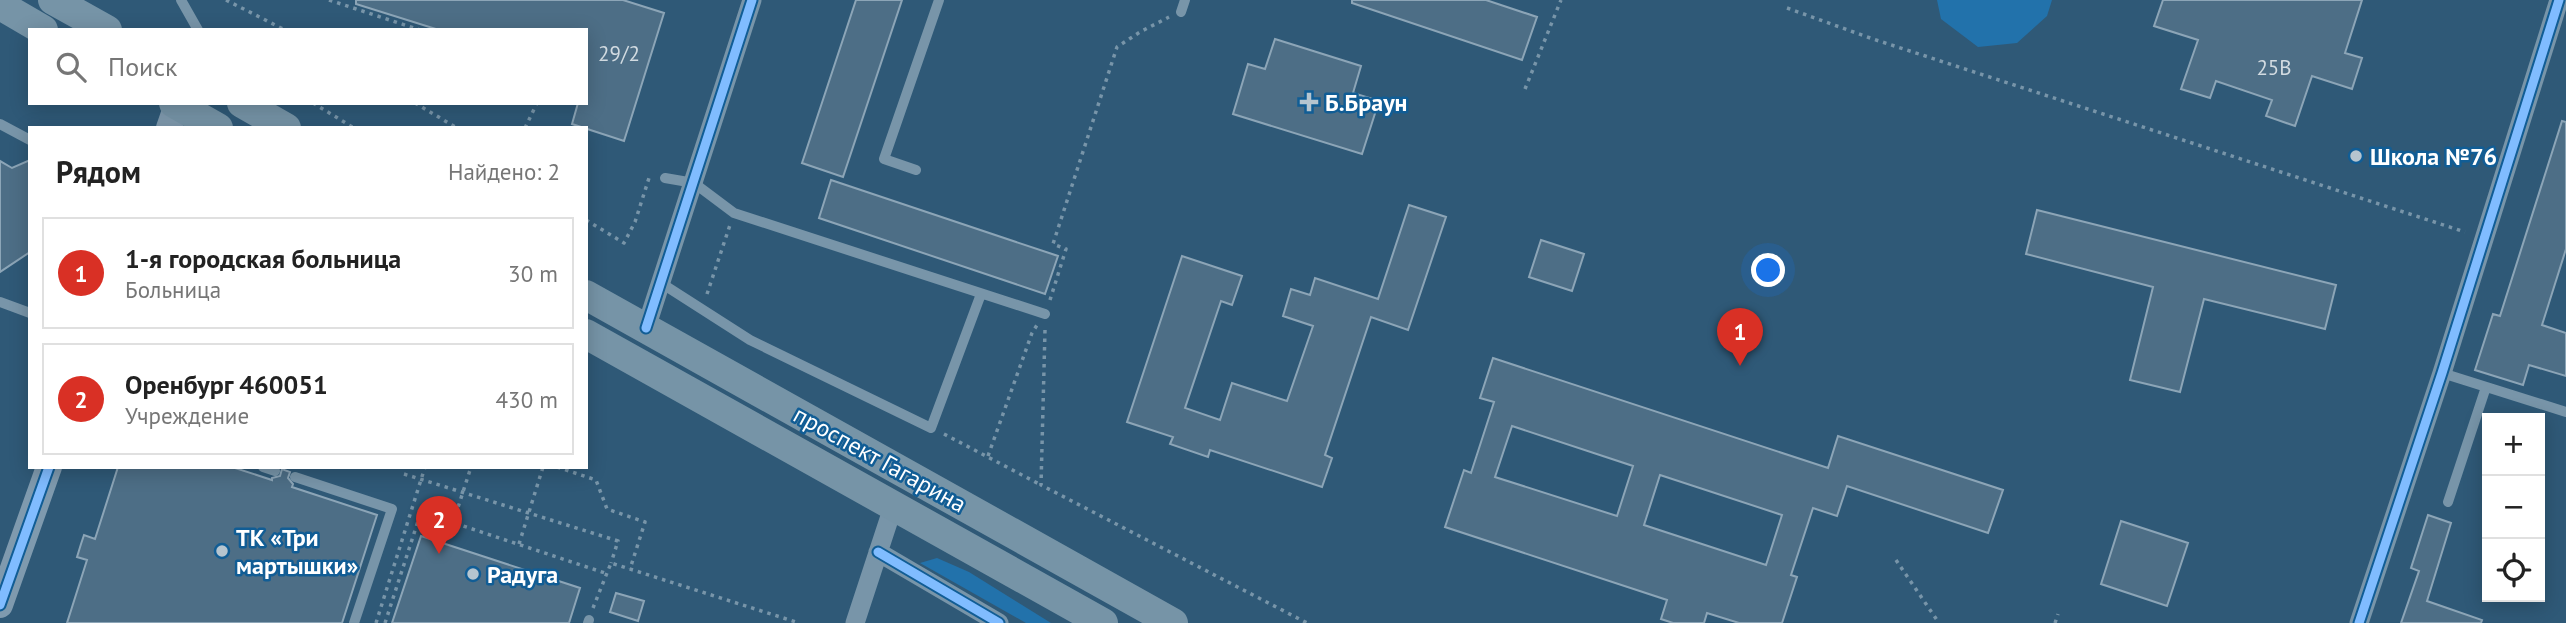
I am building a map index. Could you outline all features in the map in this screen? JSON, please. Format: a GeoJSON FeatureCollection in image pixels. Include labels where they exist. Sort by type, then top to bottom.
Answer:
{"type":"FeatureCollection","features":[{"type":"Feature","properties":{"kind":"main road"},"geometry":{"type":"LineString","coordinates":[[54,0],[103,28]]}},
{"type":"Feature","properties":{"kind":"main road"},"geometry":{"type":"LineString","coordinates":[[0,5],[40,28]]}},
{"type":"Feature","properties":{"kind":"main road"},"geometry":{"type":"LineString","coordinates":[[246,105],[282,126]]}},
{"type":"Feature","properties":{"kind":"main road"},"geometry":{"type":"LineString","coordinates":[[175,110],[213,126]]}},
{"type":"Feature","properties":{"kind":"main road","name":"проспект Гагарина"},"geometry":{"type":"LineString","coordinates":[[588,296],[1173,623]]}},
{"type":"Feature","properties":{"kind":"main road"},"geometry":{"type":"LineString","coordinates":[[630,359],[646,328]]}},
{"type":"Feature","properties":{"kind":"main road","name":"проспект Гагарина"},"geometry":{"type":"LineString","coordinates":[[588,335],[894,504],[1102,623]]}},
{"type":"Feature","properties":{"kind":"street"},"geometry":{"type":"LineString","coordinates":[[2359,623],[2442,373],[2559,0]]}},
{"type":"Feature","properties":{"kind":"street"},"geometry":{"type":"LineString","coordinates":[[646,328],[694,183],[748,3]]}},
{"type":"Feature","properties":{"kind":"street"},"geometry":{"type":"LineString","coordinates":[[0,606],[48,469]]}},
{"type":"Feature","properties":{"kind":"street"},"geometry":{"type":"LineString","coordinates":[[855,623],[894,504]]}},
{"type":"Feature","properties":{"kind":"street"},"geometry":{"type":"LineString","coordinates":[[878,552],[999,623]]}},
{"type":"Feature","properties":{"kind":"lane"},"geometry":{"type":"LineString","coordinates":[[181,0],[197,28]]}},
{"type":"Feature","properties":{"kind":"lane"},"geometry":{"type":"LineString","coordinates":[[916,170],[884,159],[939,0]]}},
{"type":"Feature","properties":{"kind":"lane"},"geometry":{"type":"LineString","coordinates":[[1181,12],[1185,0]]}},
{"type":"Feature","properties":{"kind":"lane"},"geometry":{"type":"LineString","coordinates":[[0,124],[28,139]]}},
{"type":"Feature","properties":{"kind":"lane"},"geometry":{"type":"LineString","coordinates":[[664,178],[694,183],[734,214],[1045,314]]}},
{"type":"Feature","properties":{"kind":"lane"},"geometry":{"type":"LineString","coordinates":[[661,283],[750,340],[931,428],[981,294]]}},
{"type":"Feature","properties":{"kind":"lane"},"geometry":{"type":"LineString","coordinates":[[0,302],[28,309]]}},
{"type":"Feature","properties":{"kind":"lane"},"geometry":{"type":"LineString","coordinates":[[2442,373],[2566,412]]}},
{"type":"Feature","properties":{"kind":"lane"},"geometry":{"type":"LineString","coordinates":[[2448,502],[2486,387]]}},
{"type":"Feature","properties":{"kind":"lane"},"geometry":{"type":"LineString","coordinates":[[269,469],[275,471]]}},
{"type":"Feature","properties":{"kind":"lane"},"geometry":{"type":"LineString","coordinates":[[295,477],[392,509],[354,623]]}},
{"type":"Feature","properties":{"kind":"path"},"geometry":{"type":"LineString","coordinates":[[226,0],[281,28]]}},
{"type":"Feature","properties":{"kind":"path"},"geometry":{"type":"LineString","coordinates":[[329,0],[414,28]]}},
{"type":"Feature","properties":{"kind":"path"},"geometry":{"type":"LineString","coordinates":[[1525,89],[1561,0]]}},
{"type":"Feature","properties":{"kind":"path"},"geometry":{"type":"LineString","coordinates":[[1787,8],[1873,39],[2484,238]]}},
{"type":"Feature","properties":{"kind":"path"},"geometry":{"type":"LineString","coordinates":[[988,456],[1032,333],[1045,314],[1066,249],[1053,244],[1117,47],[1140,32],[1181,12]]}},
{"type":"Feature","properties":{"kind":"path"},"geometry":{"type":"LineString","coordinates":[[316,105],[351,126]]}},
{"type":"Feature","properties":{"kind":"path"},"geometry":{"type":"LineString","coordinates":[[418,105],[454,126]]}},
{"type":"Feature","properties":{"kind":"path"},"geometry":{"type":"LineString","coordinates":[[526,126],[536,105]]}},
{"type":"Feature","properties":{"kind":"path"},"geometry":{"type":"LineString","coordinates":[[588,221],[624,243],[635,222],[649,178]]}},
{"type":"Feature","properties":{"kind":"path"},"geometry":{"type":"LineString","coordinates":[[706,298],[734,214]]}},
{"type":"Feature","properties":{"kind":"path"},"geometry":{"type":"LineString","coordinates":[[1041,485],[1045,314]]}},
{"type":"Feature","properties":{"kind":"path"},"geometry":{"type":"LineString","coordinates":[[931,428],[1307,623]]}},
{"type":"Feature","properties":{"kind":"path"},"geometry":{"type":"LineString","coordinates":[[376,623],[424,469]]}},
{"type":"Feature","properties":{"kind":"path"},"geometry":{"type":"LineString","coordinates":[[453,523],[470,469]]}},
{"type":"Feature","properties":{"kind":"path"},"geometry":{"type":"LineString","coordinates":[[519,544],[542,469]]}},
{"type":"Feature","properties":{"kind":"path"},"geometry":{"type":"LineString","coordinates":[[563,469],[596,480],[607,509],[645,522],[630,569]]}},
{"type":"Feature","properties":{"kind":"path"},"geometry":{"type":"LineString","coordinates":[[404,474],[618,541],[608,574],[588,621]]}},
{"type":"Feature","properties":{"kind":"path"},"geometry":{"type":"LineString","coordinates":[[385,623],[421,512],[608,574]]}},
{"type":"Feature","properties":{"kind":"path"},"geometry":{"type":"LineString","coordinates":[[1896,560],[1939,623]]}},
{"type":"Feature","properties":{"kind":"path"},"geometry":{"type":"LineString","coordinates":[[611,563],[799,623]]}},
{"type":"Feature","properties":{"kind":"path"},"geometry":{"type":"LineString","coordinates":[[2055,623],[2058,614]]}},
{"type":"Feature","properties":{"kind":"shaded area"},"geometry":{"type":"Polygon","coordinates":[[[1937,0],[2052,0],[2047,16],[2017,43],[1978,47],[1941,19],[1937,0]]]}},
{"type":"Feature","properties":{"kind":"shaded area"},"geometry":{"type":"Polygon","coordinates":[[[937,558],[969,572],[1051,623],[1026,623],[920,563],[937,558]]]}},
{"type":"Feature","properties":{"kind":"building"},"geometry":{"type":"Polygon","coordinates":[[[356,0],[623,0],[664,13],[624,141],[588,129],[588,126],[572,124],[577,105],[588,105],[588,28],[433,28],[356,4],[356,0]]]}},
{"type":"Feature","properties":{"kind":"building"},"geometry":{"type":"Polygon","coordinates":[[[856,0],[902,0],[843,177],[802,163],[856,0]]]}},
{"type":"Feature","properties":{"kind":"building"},"geometry":{"type":"Polygon","coordinates":[[[1352,0],[1486,0],[1537,17],[1522,60],[1352,3],[1352,0]]]}},
{"type":"Feature","properties":{"kind":"building"},"geometry":{"type":"Polygon","coordinates":[[[2163,0],[2362,0],[2345,53],[2362,58],[2352,89],[2312,76],[2295,126],[2266,116],[2272,100],[2216,81],[2210,98],[2181,89],[2198,40],[2154,26],[2163,0]]]}},
{"type":"Feature","properties":{"kind":"building"},"geometry":{"type":"Polygon","coordinates":[[[1275,39],[1361,66],[1353,93],[1379,101],[1362,154],[1233,114],[1248,64],[1265,69],[1275,39]]]}},
{"type":"Feature","properties":{"kind":"building"},"geometry":{"type":"Polygon","coordinates":[[[2562,121],[2566,122],[2566,249],[2542,325],[2566,333],[2566,376],[2529,365],[2523,385],[2475,370],[2493,314],[2500,316],[2562,121]]]}},
{"type":"Feature","properties":{"kind":"building"},"geometry":{"type":"Polygon","coordinates":[[[0,161],[12,168],[28,161],[28,253],[0,272],[0,161]]]}},
{"type":"Feature","properties":{"kind":"building"},"geometry":{"type":"Polygon","coordinates":[[[831,180],[1058,256],[1045,294],[819,218],[831,180]]]}},
{"type":"Feature","properties":{"kind":"building"},"geometry":{"type":"Polygon","coordinates":[[[1409,205],[1446,217],[1408,330],[1371,317],[1325,455],[1332,458],[1322,487],[1210,450],[1208,457],[1170,444],[1173,437],[1127,422],[1182,256],[1242,276],[1232,305],[1221,301],[1185,408],[1220,420],[1232,383],[1287,401],[1313,326],[1283,316],[1291,289],[1310,295],[1315,278],[1378,299],[1409,205]]]}},
{"type":"Feature","properties":{"kind":"building"},"geometry":{"type":"Polygon","coordinates":[[[2037,210],[2336,285],[2325,329],[2204,299],[2180,392],[2130,380],[2153,287],[2026,254],[2037,210]]]}},
{"type":"Feature","properties":{"kind":"building"},"geometry":{"type":"Polygon","coordinates":[[[1541,240],[1584,254],[1572,291],[1529,277],[1541,240]]]}},
{"type":"Feature","properties":{"kind":"building"},"geometry":{"type":"Polygon","coordinates":[[[1493,358],[1828,468],[1838,436],[2003,490],[1988,533],[1847,486],[1837,516],[1813,508],[1791,575],[1797,577],[1782,623],[1739,623],[1707,613],[1704,623],[1673,623],[1661,619],[1667,600],[1445,527],[1464,470],[1471,473],[1494,402],[1480,398],[1493,358]],[[1512,426],[1495,477],[1617,516],[1633,466],[1512,426]],[[1660,475],[1644,525],[1766,565],[1782,515],[1660,475]]]}},
{"type":"Feature","properties":{"kind":"building","name":"ТК «Три мартышки»"},"geometry":{"type":"Polygon","coordinates":[[[117,469],[238,469],[272,480],[280,476],[282,469],[290,472],[288,478],[293,484],[292,487],[377,515],[342,623],[67,623],[87,560],[77,557],[84,535],[95,539],[117,469]]]}},
{"type":"Feature","properties":{"kind":"building"},"geometry":{"type":"Polygon","coordinates":[[[2428,515],[2451,523],[2427,601],[2482,620],[2481,623],[2401,623],[2419,571],[2411,568],[2428,515]]]}},
{"type":"Feature","properties":{"kind":"building"},"geometry":{"type":"Polygon","coordinates":[[[2121,521],[2188,543],[2167,606],[2101,584],[2121,521]]]}},
{"type":"Feature","properties":{"kind":"building","name":"Радуга"},"geometry":{"type":"Polygon","coordinates":[[[421,536],[580,588],[569,623],[392,623],[421,536]]]}},
{"type":"Feature","properties":{"kind":"building"},"geometry":{"type":"Polygon","coordinates":[[[616,593],[644,601],[638,621],[610,612],[616,593]]]}},
{"type":"Feature","properties":{"kind":"cycle path"},"geometry":{"type":"LineString","coordinates":[[646,328],[752,0]]}},
{"type":"Feature","properties":{"kind":"cycle path"},"geometry":{"type":"LineString","coordinates":[[2359,623],[2442,373],[2559,0]]}},
{"type":"Feature","properties":{"kind":"cycle path"},"geometry":{"type":"LineString","coordinates":[[0,605],[48,469]]}},
{"type":"Feature","properties":{"kind":"cycle path"},"geometry":{"type":"LineString","coordinates":[[878,552],[999,623]]}},
{"type":"Feature","properties":{"kind":"place","name":"Б.Браун"},"geometry":{"type":"Point","coordinates":[1309,102]}},
{"type":"Feature","properties":{"kind":"place","name":"Школа №76"},"geometry":{"type":"Point","coordinates":[2356,156]}},
{"type":"Feature","properties":{"kind":"place","name":"1-я городская больница"},"geometry":{"type":"Point","coordinates":[1740,366]}},
{"type":"Feature","properties":{"kind":"place","name":"ТК «Три мартышки»"},"geometry":{"type":"Point","coordinates":[222,551]}},
{"type":"Feature","properties":{"kind":"place","name":"Оренбург 460051"},"geometry":{"type":"Point","coordinates":[439,554]}},
{"type":"Feature","properties":{"kind":"place","name":"Радуга"},"geometry":{"type":"Point","coordinates":[473,574]}}]}
